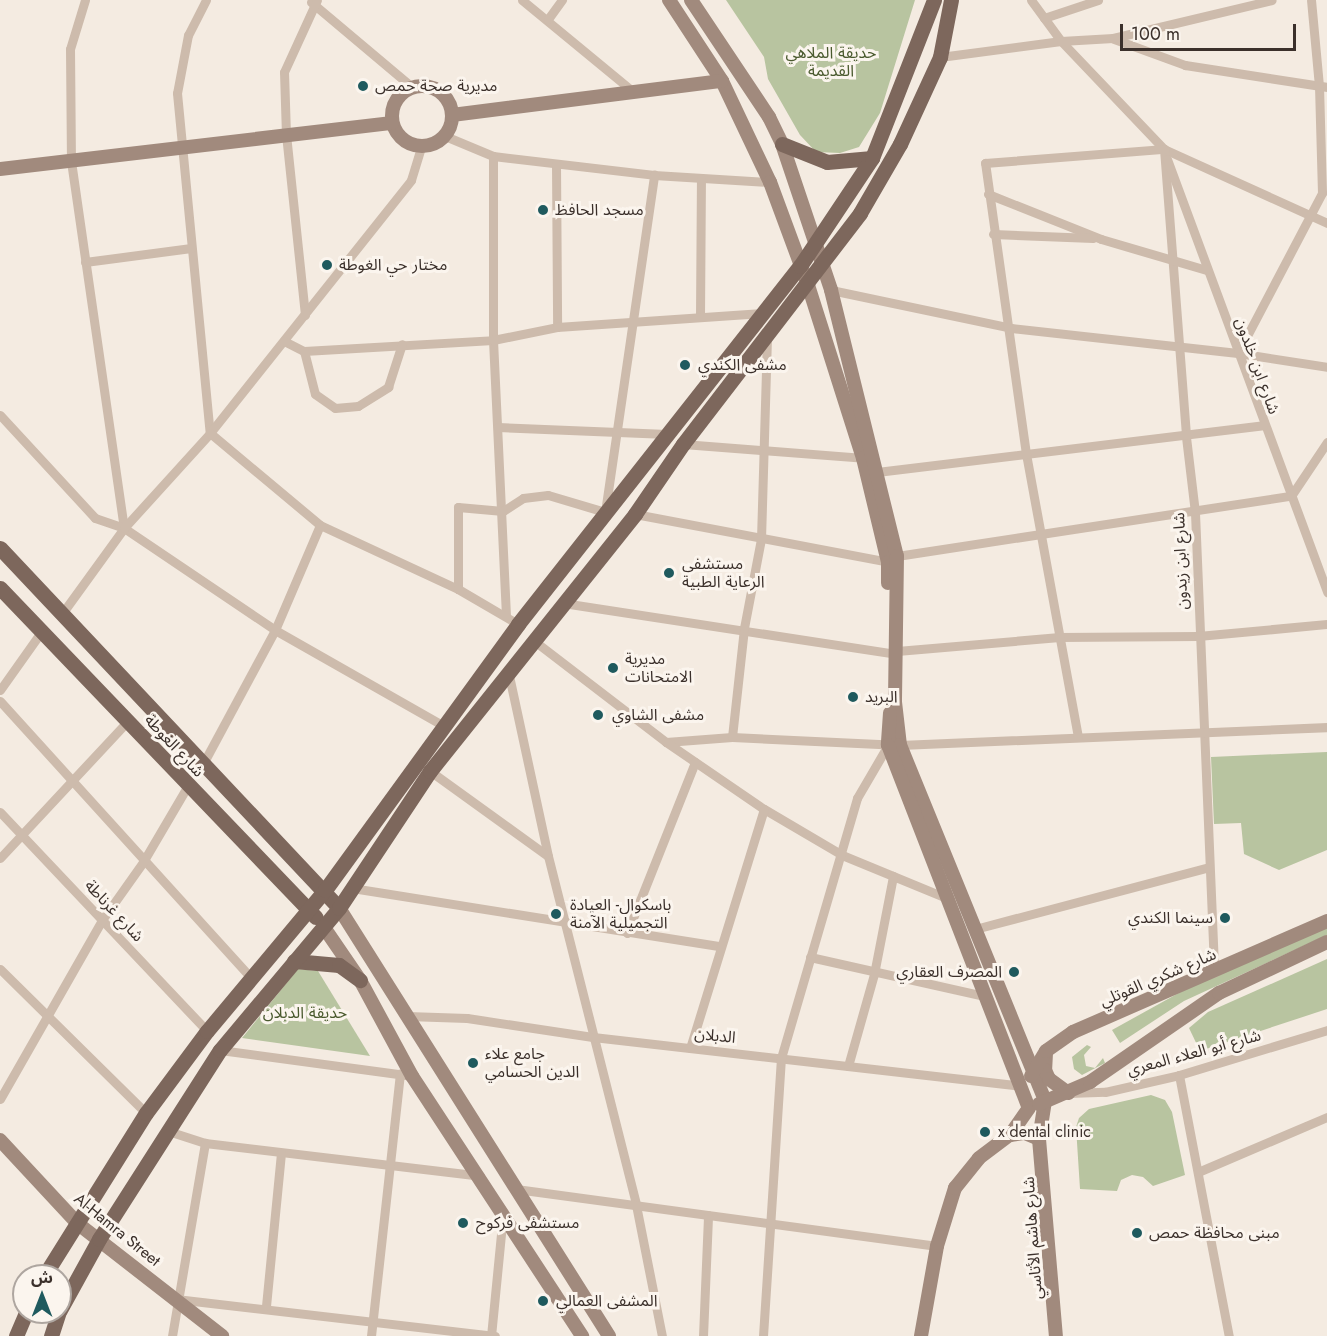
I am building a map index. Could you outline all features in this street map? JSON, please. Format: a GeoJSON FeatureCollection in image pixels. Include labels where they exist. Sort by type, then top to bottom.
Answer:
{"type":"FeatureCollection","features":[{"type":"Feature","properties":{"kind":"main road"},"geometry":{"type":"LineString","coordinates":[[669,0],[722,81],[770,182],[808,285],[893,559]]}},
{"type":"Feature","properties":{"kind":"main road"},"geometry":{"type":"LineString","coordinates":[[691,0],[769,117],[782,144],[817,242],[877,472],[893,559],[894,745],[1029,1108]]}},
{"type":"Feature","properties":{"kind":"main road"},"geometry":{"type":"LineString","coordinates":[[51,1264],[146,1113],[249,976],[325,890],[442,724],[512,619],[605,512],[817,242],[872,158],[934,0]]}},
{"type":"Feature","properties":{"kind":"main road"},"geometry":{"type":"LineString","coordinates":[[72,1288],[99,1239],[220,1050],[339,908],[430,771],[635,514],[684,444],[766,335],[824,265],[860,213],[900,144],[940,57],[951,0]]}},
{"type":"Feature","properties":{"kind":"main road"},"geometry":{"type":"LineString","coordinates":[[452,115],[722,81]]}},
{"type":"Feature","properties":{"kind":"main road"},"geometry":{"type":"LineString","coordinates":[[412,87],[439,91],[452,115],[445,136],[421,147],[402,140],[392,123],[398,98],[412,87]]}},
{"type":"Feature","properties":{"kind":"main road"},"geometry":{"type":"LineString","coordinates":[[0,169],[392,123]]}},
{"type":"Feature","properties":{"kind":"main road"},"geometry":{"type":"LineString","coordinates":[[782,144],[826,162],[872,158]]}},
{"type":"Feature","properties":{"kind":"main road"},"geometry":{"type":"LineString","coordinates":[[0,548],[61,615],[325,890],[339,908],[609,1336]]}},
{"type":"Feature","properties":{"kind":"main road","name":"شارع الغوطة"},"geometry":{"type":"LineString","coordinates":[[0,589],[323,926]]}},
{"type":"Feature","properties":{"kind":"main road"},"geometry":{"type":"LineString","coordinates":[[894,745],[975,929],[1046,1101]]}},
{"type":"Feature","properties":{"kind":"main road","name":"شارع شكري القوتلي"},"geometry":{"type":"LineString","coordinates":[[1020,1086],[1034,1073],[1046,1051],[1072,1032],[1214,973],[1327,921]]}},
{"type":"Feature","properties":{"kind":"main road"},"geometry":{"type":"LineString","coordinates":[[323,926],[360,980],[406,1075],[480,1176],[582,1336]]}},
{"type":"Feature","properties":{"kind":"main road"},"geometry":{"type":"LineString","coordinates":[[921,1336],[937,1246],[956,1188],[979,1158],[1010,1135],[1029,1108],[1068,1093],[1219,993],[1327,942]]}},
{"type":"Feature","properties":{"kind":"main road"},"geometry":{"type":"LineString","coordinates":[[294,961],[339,965],[360,980]]}},
{"type":"Feature","properties":{"kind":"main road"},"geometry":{"type":"LineString","coordinates":[[1046,1051],[1044,1061],[1049,1079],[1068,1093]]}},
{"type":"Feature","properties":{"kind":"main road","name":"شارع هاشم الأتاسي"},"geometry":{"type":"LineString","coordinates":[[1046,1101],[1039,1139],[1056,1336]]}},
{"type":"Feature","properties":{"kind":"main road"},"geometry":{"type":"LineString","coordinates":[[1010,1135],[1025,1132],[1039,1139]]}},
{"type":"Feature","properties":{"kind":"main road","name":"Al-Hamra Street"},"geometry":{"type":"LineString","coordinates":[[0,1140],[77,1223],[222,1336]]}},
{"type":"Feature","properties":{"kind":"street"},"geometry":{"type":"LineString","coordinates":[[85,0],[70,49],[70,161],[124,528]]}},
{"type":"Feature","properties":{"kind":"street"},"geometry":{"type":"LineString","coordinates":[[206,0],[188,35],[177,93],[210,433],[320,525],[458,589],[512,619]]}},
{"type":"Feature","properties":{"kind":"street"},"geometry":{"type":"LineString","coordinates":[[522,0],[548,19],[635,93]]}},
{"type":"Feature","properties":{"kind":"street"},"geometry":{"type":"LineString","coordinates":[[548,19],[562,0]]}},
{"type":"Feature","properties":{"kind":"street"},"geometry":{"type":"LineString","coordinates":[[1031,0],[1061,41],[1164,148],[1327,223]]}},
{"type":"Feature","properties":{"kind":"street"},"geometry":{"type":"LineString","coordinates":[[1044,18],[1098,0]]}},
{"type":"Feature","properties":{"kind":"street"},"geometry":{"type":"LineString","coordinates":[[1228,0],[1231,11]]}},
{"type":"Feature","properties":{"kind":"street"},"geometry":{"type":"LineString","coordinates":[[940,57],[1061,41],[1113,38],[1272,0]]}},
{"type":"Feature","properties":{"kind":"street"},"geometry":{"type":"LineString","coordinates":[[1238,353],[1322,193],[1323,87],[1311,0]]}},
{"type":"Feature","properties":{"kind":"street"},"geometry":{"type":"LineString","coordinates":[[305,315],[286,135],[284,72],[313,1],[412,87]]}},
{"type":"Feature","properties":{"kind":"street"},"geometry":{"type":"LineString","coordinates":[[1113,38],[1185,65],[1323,87]]}},
{"type":"Feature","properties":{"kind":"street"},"geometry":{"type":"LineString","coordinates":[[445,136],[493,156],[654,175],[770,182]]}},
{"type":"Feature","properties":{"kind":"street"},"geometry":{"type":"LineString","coordinates":[[61,615],[124,528],[210,433],[411,180],[421,147]]}},
{"type":"Feature","properties":{"kind":"street"},"geometry":{"type":"LineString","coordinates":[[1078,737],[1043,535],[1026,454],[1011,328],[993,234],[985,163],[1164,148]]}},
{"type":"Feature","properties":{"kind":"street","name":"شارع ابن زيدون"},"geometry":{"type":"LineString","coordinates":[[1164,148],[1171,260],[1195,513],[1198,636],[1214,973]]}},
{"type":"Feature","properties":{"kind":"street","name":"شارع ابن خلدون"},"geometry":{"type":"LineString","coordinates":[[1164,148],[1206,270],[1327,592]]}},
{"type":"Feature","properties":{"kind":"street"},"geometry":{"type":"LineString","coordinates":[[493,156],[493,340],[512,619]]}},
{"type":"Feature","properties":{"kind":"street"},"geometry":{"type":"LineString","coordinates":[[556,164],[557,327]]}},
{"type":"Feature","properties":{"kind":"street"},"geometry":{"type":"LineString","coordinates":[[458,589],[458,507],[503,511],[523,498],[548,495],[605,512],[614,430],[654,175]]}},
{"type":"Feature","properties":{"kind":"street"},"geometry":{"type":"LineString","coordinates":[[700,316],[701,179]]}},
{"type":"Feature","properties":{"kind":"street"},"geometry":{"type":"LineString","coordinates":[[988,194],[1101,239],[1206,270]]}},
{"type":"Feature","properties":{"kind":"street"},"geometry":{"type":"LineString","coordinates":[[993,234],[1101,239]]}},
{"type":"Feature","properties":{"kind":"street"},"geometry":{"type":"LineString","coordinates":[[85,262],[191,248]]}},
{"type":"Feature","properties":{"kind":"street"},"geometry":{"type":"LineString","coordinates":[[831,290],[1011,328],[1238,353],[1327,367]]}},
{"type":"Feature","properties":{"kind":"street"},"geometry":{"type":"LineString","coordinates":[[284,341],[304,351],[493,340],[557,327],[763,313]]}},
{"type":"Feature","properties":{"kind":"street"},"geometry":{"type":"LineString","coordinates":[[732,737],[744,628],[761,539],[766,448],[766,335]]}},
{"type":"Feature","properties":{"kind":"street"},"geometry":{"type":"LineString","coordinates":[[304,351],[315,394],[335,408],[358,406],[388,387],[402,344]]}},
{"type":"Feature","properties":{"kind":"street"},"geometry":{"type":"LineString","coordinates":[[0,415],[95,518],[124,528],[275,630],[442,724]]}},
{"type":"Feature","properties":{"kind":"street"},"geometry":{"type":"LineString","coordinates":[[877,472],[1263,425]]}},
{"type":"Feature","properties":{"kind":"street"},"geometry":{"type":"LineString","coordinates":[[498,427],[614,430],[667,434]]}},
{"type":"Feature","properties":{"kind":"street"},"geometry":{"type":"LineString","coordinates":[[635,514],[761,539],[893,559],[1291,496],[1327,442]]}},
{"type":"Feature","properties":{"kind":"street"},"geometry":{"type":"LineString","coordinates":[[684,444],[766,448],[863,458]]}},
{"type":"Feature","properties":{"kind":"street"},"geometry":{"type":"LineString","coordinates":[[204,762],[275,630],[320,525]]}},
{"type":"Feature","properties":{"kind":"street"},"geometry":{"type":"LineString","coordinates":[[562,603],[744,628],[893,652],[1059,637],[1198,636],[1327,624]]}},
{"type":"Feature","properties":{"kind":"street"},"geometry":{"type":"LineString","coordinates":[[0,690],[42,632]]}},
{"type":"Feature","properties":{"kind":"street"},"geometry":{"type":"LineString","coordinates":[[533,640],[666,742],[764,809],[842,855],[950,900]]}},
{"type":"Feature","properties":{"kind":"street"},"geometry":{"type":"LineString","coordinates":[[508,671],[548,856],[636,1205],[662,1336]]}},
{"type":"Feature","properties":{"kind":"street"},"geometry":{"type":"LineString","coordinates":[[0,701],[143,862],[249,976]]}},
{"type":"Feature","properties":{"kind":"street"},"geometry":{"type":"LineString","coordinates":[[0,858],[127,722]]}},
{"type":"Feature","properties":{"kind":"street"},"geometry":{"type":"LineString","coordinates":[[666,742],[732,737],[894,745],[1203,730],[1327,727]]}},
{"type":"Feature","properties":{"kind":"street"},"geometry":{"type":"LineString","coordinates":[[763,1336],[768,1222],[781,1059],[857,798],[894,745]]}},
{"type":"Feature","properties":{"kind":"street"},"geometry":{"type":"LineString","coordinates":[[627,933],[695,762]]}},
{"type":"Feature","properties":{"kind":"street"},"geometry":{"type":"LineString","coordinates":[[430,771],[548,856]]}},
{"type":"Feature","properties":{"kind":"street"},"geometry":{"type":"LineString","coordinates":[[0,1099],[48,1019],[102,920],[143,862],[188,786]]}},
{"type":"Feature","properties":{"kind":"street"},"geometry":{"type":"LineString","coordinates":[[690,1048],[718,946],[764,809]]}},
{"type":"Feature","properties":{"kind":"street","name":"شارع غرناطة"},"geometry":{"type":"LineString","coordinates":[[0,812],[207,1031]]}},
{"type":"Feature","properties":{"kind":"street"},"geometry":{"type":"LineString","coordinates":[[975,929],[1209,867]]}},
{"type":"Feature","properties":{"kind":"street"},"geometry":{"type":"LineString","coordinates":[[848,1066],[874,974],[893,876]]}},
{"type":"Feature","properties":{"kind":"street"},"geometry":{"type":"LineString","coordinates":[[352,888],[565,924],[718,946]]}},
{"type":"Feature","properties":{"kind":"street"},"geometry":{"type":"LineString","coordinates":[[810,957],[874,974],[986,996]]}},
{"type":"Feature","properties":{"kind":"street"},"geometry":{"type":"LineString","coordinates":[[0,969],[48,1019],[146,1113]]}},
{"type":"Feature","properties":{"kind":"street","name":"الدبلان"},"geometry":{"type":"LineString","coordinates":[[408,1017],[467,1018],[593,1037],[1020,1086]]}},
{"type":"Feature","properties":{"kind":"street","name":"شارع أبو العلاء المعري"},"geometry":{"type":"LineString","coordinates":[[1068,1093],[1105,1092],[1179,1075],[1327,1030]]}},
{"type":"Feature","properties":{"kind":"street"},"geometry":{"type":"LineString","coordinates":[[220,1050],[406,1075],[390,1167],[371,1336]]}},
{"type":"Feature","properties":{"kind":"street"},"geometry":{"type":"LineString","coordinates":[[1179,1075],[1229,1336]]}},
{"type":"Feature","properties":{"kind":"street"},"geometry":{"type":"LineString","coordinates":[[1198,1172],[1327,1117]]}},
{"type":"Feature","properties":{"kind":"street"},"geometry":{"type":"LineString","coordinates":[[168,1131],[205,1143],[480,1176]]}},
{"type":"Feature","properties":{"kind":"street"},"geometry":{"type":"LineString","coordinates":[[172,1336],[176,1299],[205,1143]]}},
{"type":"Feature","properties":{"kind":"street"},"geometry":{"type":"LineString","coordinates":[[266,1306],[280,1153]]}},
{"type":"Feature","properties":{"kind":"street"},"geometry":{"type":"LineString","coordinates":[[516,1189],[937,1246]]}},
{"type":"Feature","properties":{"kind":"street"},"geometry":{"type":"LineString","coordinates":[[176,1299],[266,1306],[492,1336],[503,1214]]}},
{"type":"Feature","properties":{"kind":"street"},"geometry":{"type":"LineString","coordinates":[[703,1336],[708,1215]]}},
{"type":"Feature","properties":{"kind":"green space","name":"حديقة الملاهي القديمة"},"geometry":{"type":"Polygon","coordinates":[[[726,0],[915,0],[880,113],[859,147],[840,153],[816,152],[800,135],[768,79],[764,57],[726,0]]]}},
{"type":"Feature","properties":{"kind":"green space"},"geometry":{"type":"Polygon","coordinates":[[[1327,752],[1327,850],[1279,870],[1244,854],[1241,823],[1214,824],[1211,757],[1327,752]]]}},
{"type":"Feature","properties":{"kind":"green space"},"geometry":{"type":"Polygon","coordinates":[[[1327,924],[1327,935],[1184,1001],[1120,1043],[1112,1030],[1195,984],[1327,924]]]}},
{"type":"Feature","properties":{"kind":"green space"},"geometry":{"type":"Polygon","coordinates":[[[1327,959],[1327,1009],[1200,1051],[1189,1028],[1208,1012],[1327,959]]]}},
{"type":"Feature","properties":{"kind":"green space","name":"حديقة الدبلان"},"geometry":{"type":"Polygon","coordinates":[[[298,969],[318,971],[370,1056],[242,1038],[298,969]]]}},
{"type":"Feature","properties":{"kind":"green space"},"geometry":{"type":"Polygon","coordinates":[[[1087,1045],[1091,1047],[1084,1055],[1086,1066],[1095,1068],[1103,1058],[1105,1063],[1082,1075],[1074,1069],[1072,1057],[1087,1045]]]}},
{"type":"Feature","properties":{"kind":"green space"},"geometry":{"type":"Polygon","coordinates":[[[1151,1095],[1165,1100],[1172,1112],[1185,1175],[1153,1186],[1143,1177],[1132,1175],[1121,1180],[1117,1191],[1080,1189],[1076,1127],[1079,1118],[1089,1109],[1151,1095]]]}},
{"type":"Feature","properties":{"kind":"place","name":"مديرية صحة حمص"},"geometry":{"type":"Point","coordinates":[363,86]}},
{"type":"Feature","properties":{"kind":"place","name":"مسجد الحافظ"},"geometry":{"type":"Point","coordinates":[543,210]}},
{"type":"Feature","properties":{"kind":"place","name":"مختار حي الغوطة"},"geometry":{"type":"Point","coordinates":[327,265]}},
{"type":"Feature","properties":{"kind":"place","name":"مشفى الكندي"},"geometry":{"type":"Point","coordinates":[685,365]}},
{"type":"Feature","properties":{"kind":"place","name":"مستشفى الرعاية الطبية"},"geometry":{"type":"Point","coordinates":[669,573]}},
{"type":"Feature","properties":{"kind":"place","name":"مديرية الامتحانات"},"geometry":{"type":"Point","coordinates":[613,668]}},
{"type":"Feature","properties":{"kind":"place","name":"البريد"},"geometry":{"type":"Point","coordinates":[853,697]}},
{"type":"Feature","properties":{"kind":"place","name":"مشفى الشاوي"},"geometry":{"type":"Point","coordinates":[598,715]}},
{"type":"Feature","properties":{"kind":"place","name":"باسكوال- العيادة التجميلية الآمنة"},"geometry":{"type":"Point","coordinates":[556,914]}},
{"type":"Feature","properties":{"kind":"place","name":"سينما الكندي"},"geometry":{"type":"Point","coordinates":[1225,918]}},
{"type":"Feature","properties":{"kind":"place","name":"المصرف العقاري"},"geometry":{"type":"Point","coordinates":[1014,972]}},
{"type":"Feature","properties":{"kind":"place","name":"جامع علاء الدين الحسامي"},"geometry":{"type":"Point","coordinates":[473,1063]}},
{"type":"Feature","properties":{"kind":"place","name":"x dental clinic"},"geometry":{"type":"Point","coordinates":[985,1132]}},
{"type":"Feature","properties":{"kind":"place","name":"مستشفى فركوح"},"geometry":{"type":"Point","coordinates":[463,1223]}},
{"type":"Feature","properties":{"kind":"place","name":"مبنى محافظة حمص"},"geometry":{"type":"Point","coordinates":[1137,1233]}},
{"type":"Feature","properties":{"kind":"place","name":"المشفى العمالي"},"geometry":{"type":"Point","coordinates":[543,1301]}}]}
